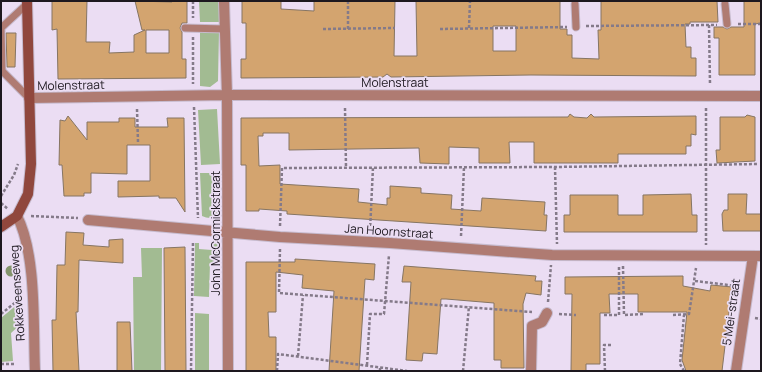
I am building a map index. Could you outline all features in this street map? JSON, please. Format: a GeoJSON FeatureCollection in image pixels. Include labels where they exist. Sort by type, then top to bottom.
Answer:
{"type":"FeatureCollection","features":[{"type":"Feature","properties":{"kind":"street","name":"John McCormickstraat"},"geometry":{"type":"LineString","coordinates":[[224,1],[227,95],[228,371]]}},
{"type":"Feature","properties":{"kind":"street"},"geometry":{"type":"LineString","coordinates":[[1,227],[17,216],[28,194],[31,164],[27,3]]}},
{"type":"Feature","properties":{"kind":"street","name":"Molenstraat"},"geometry":{"type":"LineString","coordinates":[[29,98],[194,95],[761,96]]}},
{"type":"Feature","properties":{"kind":"street","name":"Rokkeveenseweg"},"geometry":{"type":"LineString","coordinates":[[17,216],[24,232],[31,289],[35,371]]}},
{"type":"Feature","properties":{"kind":"street","name":"Jan Hoornstraat"},"geometry":{"type":"LineString","coordinates":[[88,220],[280,237],[390,243],[554,255],[757,256]]}},
{"type":"Feature","properties":{"kind":"street","name":"5 Mei-straat"},"geometry":{"type":"LineString","coordinates":[[736,371],[747,287],[757,256]]}},
{"type":"Feature","properties":{"kind":"street"},"geometry":{"type":"LineString","coordinates":[[531,371],[532,326],[542,322],[548,313]]}},
{"type":"Feature","properties":{"kind":"lane"},"geometry":{"type":"LineString","coordinates":[[27,3],[1,28],[2,71],[29,98]]}},
{"type":"Feature","properties":{"kind":"lane"},"geometry":{"type":"LineString","coordinates":[[575,4],[576,27]]}},
{"type":"Feature","properties":{"kind":"lane"},"geometry":{"type":"LineString","coordinates":[[725,4],[727,24]]}},
{"type":"Feature","properties":{"kind":"lane"},"geometry":{"type":"LineString","coordinates":[[185,28],[225,29]]}},
{"type":"Feature","properties":{"kind":"path"},"geometry":{"type":"LineString","coordinates":[[191,371],[192,244],[199,230],[194,95],[193,1]]}},
{"type":"Feature","properties":{"kind":"path"},"geometry":{"type":"LineString","coordinates":[[348,1],[348,29]]}},
{"type":"Feature","properties":{"kind":"path"},"geometry":{"type":"LineString","coordinates":[[469,28],[470,1]]}},
{"type":"Feature","properties":{"kind":"path"},"geometry":{"type":"LineString","coordinates":[[440,29],[761,24]]}},
{"type":"Feature","properties":{"kind":"path"},"geometry":{"type":"LineString","coordinates":[[673,315],[684,316],[689,314],[695,281],[702,255],[706,165],[709,25]]}},
{"type":"Feature","properties":{"kind":"path"},"geometry":{"type":"LineString","coordinates":[[323,29],[396,28]]}},
{"type":"Feature","properties":{"kind":"path"},"geometry":{"type":"LineString","coordinates":[[345,95],[346,167]]}},
{"type":"Feature","properties":{"kind":"path"},"geometry":{"type":"LineString","coordinates":[[137,96],[138,142]]}},
{"type":"Feature","properties":{"kind":"path"},"geometry":{"type":"LineString","coordinates":[[576,315],[469,306],[385,302],[279,294],[282,168],[555,167],[758,164]]}},
{"type":"Feature","properties":{"kind":"path"},"geometry":{"type":"LineString","coordinates":[[370,242],[373,167]]}},
{"type":"Feature","properties":{"kind":"path"},"geometry":{"type":"LineString","coordinates":[[461,248],[464,167]]}},
{"type":"Feature","properties":{"kind":"path"},"geometry":{"type":"LineString","coordinates":[[548,313],[554,255],[555,167]]}},
{"type":"Feature","properties":{"kind":"path"},"geometry":{"type":"LineString","coordinates":[[17,216],[48,216],[88,220]]}},
{"type":"Feature","properties":{"kind":"path"},"geometry":{"type":"LineString","coordinates":[[367,365],[370,314],[384,314],[390,243]]}},
{"type":"Feature","properties":{"kind":"path"},"geometry":{"type":"LineString","coordinates":[[621,255],[624,315],[643,314]]}},
{"type":"Feature","properties":{"kind":"path"},"geometry":{"type":"LineString","coordinates":[[604,315],[619,315],[621,255]]}},
{"type":"Feature","properties":{"kind":"path"},"geometry":{"type":"LineString","coordinates":[[695,281],[747,287]]}},
{"type":"Feature","properties":{"kind":"path"},"geometry":{"type":"LineString","coordinates":[[1,314],[31,289]]}},
{"type":"Feature","properties":{"kind":"path"},"geometry":{"type":"LineString","coordinates":[[298,356],[303,295]]}},
{"type":"Feature","properties":{"kind":"path"},"geometry":{"type":"LineString","coordinates":[[463,371],[469,306]]}},
{"type":"Feature","properties":{"kind":"path"},"geometry":{"type":"LineString","coordinates":[[684,316],[680,364],[684,371]]}},
{"type":"Feature","properties":{"kind":"path"},"geometry":{"type":"LineString","coordinates":[[604,371],[604,345],[611,345]]}},
{"type":"Feature","properties":{"kind":"path"},"geometry":{"type":"LineString","coordinates":[[277,371],[278,354],[407,371]]}},
{"type":"Feature","properties":{"kind":"path"},"geometry":{"type":"LineString","coordinates":[[1,364],[16,364]]}},
{"type":"Feature","properties":{"kind":"green space"},"geometry":{"type":"Polygon","coordinates":[[[199,1],[220,1],[220,22],[200,22],[199,1]]]}},
{"type":"Feature","properties":{"kind":"green space"},"geometry":{"type":"Polygon","coordinates":[[[219,31],[218,81],[210,87],[200,86],[200,32],[219,31]]]}},
{"type":"Feature","properties":{"kind":"green space"},"geometry":{"type":"Polygon","coordinates":[[[217,109],[220,164],[201,165],[198,110],[217,109]]]}},
{"type":"Feature","properties":{"kind":"green space"},"geometry":{"type":"Polygon","coordinates":[[[200,173],[220,173],[220,216],[206,218],[202,216],[200,173]]]}},
{"type":"Feature","properties":{"kind":"green space"},"geometry":{"type":"Polygon","coordinates":[[[212,242],[217,243],[220,246],[220,263],[210,263],[209,297],[194,296],[195,243],[199,243],[199,249],[212,250],[212,242]]]}},
{"type":"Feature","properties":{"kind":"green space"},"geometry":{"type":"Polygon","coordinates":[[[141,248],[162,248],[161,371],[134,371],[133,277],[142,277],[141,248]]]}},
{"type":"Feature","properties":{"kind":"green space"},"geometry":{"type":"Polygon","coordinates":[[[19,303],[23,306],[22,323],[11,333],[13,361],[1,362],[1,318],[19,303]]]}},
{"type":"Feature","properties":{"kind":"green space"},"geometry":{"type":"Polygon","coordinates":[[[195,313],[209,314],[209,371],[195,371],[195,313]]]}},
{"type":"Feature","properties":{"kind":"building"},"geometry":{"type":"Polygon","coordinates":[[[52,1],[87,1],[86,42],[110,42],[109,53],[134,52],[134,35],[145,30],[142,30],[135,1],[187,1],[187,23],[182,23],[180,28],[182,32],[182,59],[186,59],[186,78],[58,79],[57,29],[52,30],[52,1]],[[146,30],[146,53],[169,53],[169,30],[146,30]]]}},
{"type":"Feature","properties":{"kind":"building"},"geometry":{"type":"Polygon","coordinates":[[[242,1],[281,1],[281,9],[314,11],[314,1],[395,1],[394,56],[417,56],[416,1],[560,1],[560,29],[567,29],[567,35],[572,35],[572,58],[599,59],[598,30],[601,30],[601,1],[717,1],[718,22],[690,22],[690,24],[685,24],[686,47],[691,47],[691,58],[696,58],[696,76],[531,75],[391,77],[387,74],[383,77],[241,78],[241,59],[246,59],[246,23],[242,23],[242,1]],[[493,26],[493,51],[516,51],[516,26],[493,26]]]}},
{"type":"Feature","properties":{"kind":"building"},"geometry":{"type":"Polygon","coordinates":[[[744,1],[761,1],[761,23],[755,24],[755,75],[719,75],[719,38],[714,38],[714,27],[723,27],[727,29],[731,27],[744,27],[744,1]]]}},
{"type":"Feature","properties":{"kind":"building"},"geometry":{"type":"Polygon","coordinates":[[[6,33],[16,33],[15,67],[7,67],[6,33]]]}},
{"type":"Feature","properties":{"kind":"building"},"geometry":{"type":"Polygon","coordinates":[[[570,114],[574,117],[587,118],[591,114],[594,117],[696,116],[696,135],[691,134],[691,146],[686,146],[686,154],[618,154],[618,163],[534,163],[534,142],[509,142],[510,163],[479,163],[479,148],[449,147],[449,164],[420,163],[419,148],[289,150],[289,133],[263,133],[263,136],[258,136],[259,166],[280,165],[280,184],[359,189],[358,202],[387,205],[387,198],[390,198],[390,186],[421,188],[421,193],[452,195],[451,209],[481,211],[482,198],[545,202],[544,215],[547,215],[546,231],[287,214],[287,211],[259,209],[259,211],[246,211],[246,165],[241,165],[241,118],[568,117],[570,114]]]}},
{"type":"Feature","properties":{"kind":"building"},"geometry":{"type":"Polygon","coordinates":[[[747,115],[755,117],[755,161],[717,163],[716,150],[720,150],[720,117],[745,117],[747,115]]]}},
{"type":"Feature","properties":{"kind":"building"},"geometry":{"type":"Polygon","coordinates":[[[68,116],[87,140],[87,122],[119,122],[119,118],[135,118],[135,127],[168,127],[167,118],[184,118],[185,212],[176,198],[159,198],[159,196],[118,197],[118,181],[150,181],[150,145],[127,145],[127,174],[91,173],[91,193],[84,193],[84,196],[64,196],[62,165],[59,165],[60,120],[65,121],[68,116]]]}},
{"type":"Feature","properties":{"kind":"building"},"geometry":{"type":"Polygon","coordinates":[[[691,194],[692,215],[697,215],[697,232],[564,232],[564,215],[570,215],[570,195],[618,195],[618,215],[643,215],[643,195],[691,194]]]}},
{"type":"Feature","properties":{"kind":"building"},"geometry":{"type":"Polygon","coordinates":[[[728,194],[747,194],[746,214],[761,214],[761,231],[723,231],[722,214],[724,210],[728,210],[728,194]]]}},
{"type":"Feature","properties":{"kind":"building"},"geometry":{"type":"Polygon","coordinates":[[[66,232],[84,233],[83,245],[109,247],[109,240],[123,239],[123,263],[79,260],[78,312],[76,312],[79,371],[53,371],[52,320],[56,320],[57,265],[65,265],[66,232]]]}},
{"type":"Feature","properties":{"kind":"building"},"geometry":{"type":"Polygon","coordinates":[[[185,247],[186,371],[165,371],[164,248],[185,247]]]}},
{"type":"Feature","properties":{"kind":"building"},"geometry":{"type":"Polygon","coordinates":[[[295,259],[375,264],[374,280],[365,279],[359,371],[329,371],[334,291],[302,288],[303,275],[276,272],[276,312],[268,312],[269,337],[276,337],[276,371],[246,371],[246,262],[295,262],[295,259]]]}},
{"type":"Feature","properties":{"kind":"building"},"geometry":{"type":"Polygon","coordinates":[[[404,266],[536,276],[535,281],[542,281],[541,295],[526,293],[523,304],[524,368],[501,368],[501,360],[494,360],[494,303],[446,299],[441,299],[437,354],[423,353],[422,361],[406,360],[411,282],[402,282],[404,266]]]}},
{"type":"Feature","properties":{"kind":"building"},"geometry":{"type":"Polygon","coordinates":[[[683,276],[683,286],[710,291],[711,285],[732,287],[722,371],[686,371],[682,360],[687,312],[638,312],[638,294],[609,294],[610,313],[600,313],[600,364],[586,364],[586,371],[571,371],[572,294],[565,294],[565,277],[683,276]]]}},
{"type":"Feature","properties":{"kind":"building"},"geometry":{"type":"Polygon","coordinates":[[[117,322],[130,322],[132,371],[117,371],[117,322]]]}}]}
